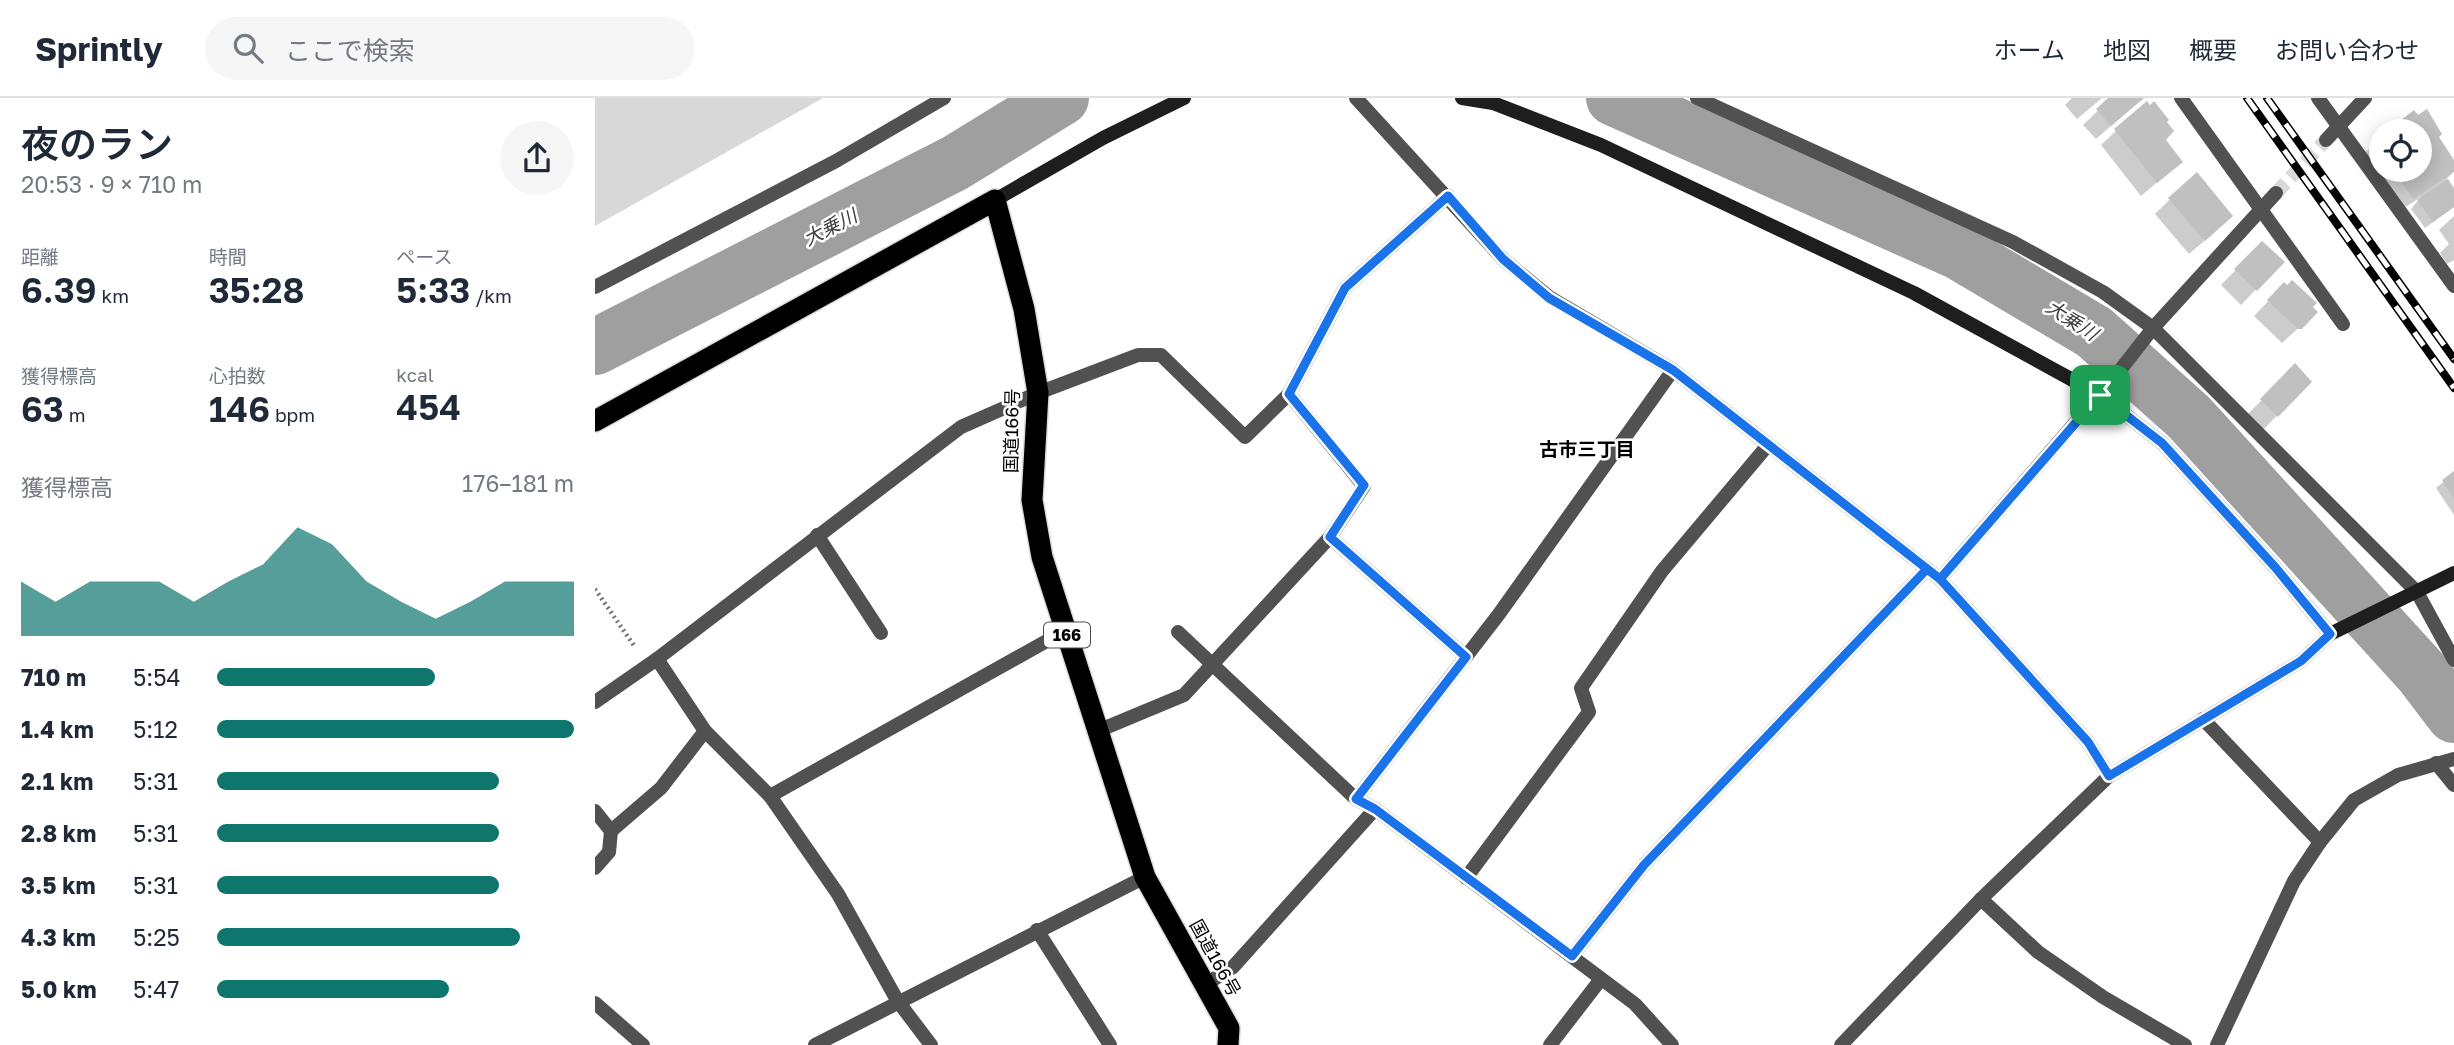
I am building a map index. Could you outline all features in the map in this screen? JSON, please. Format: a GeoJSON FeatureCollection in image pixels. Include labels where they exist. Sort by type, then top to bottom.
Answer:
{"type":"FeatureCollection","features":[{"type":"Feature","properties":{"kind":"highway","name":"国道166号"},"geometry":{"type":"LineString","coordinates":[[995,200],[1024,309],[1038,393],[1032,500],[1042,557],[1100,730],[1145,877],[1203,986],[1229,1028],[1228,1045]]}},
{"type":"Feature","properties":{"kind":"highway"},"geometry":{"type":"LineString","coordinates":[[595,421],[995,200]]}},
{"type":"Feature","properties":{"kind":"street"},"geometry":{"type":"LineString","coordinates":[[595,287],[837,162],[944,98]]}},
{"type":"Feature","properties":{"kind":"street"},"geometry":{"type":"LineString","coordinates":[[995,200],[1104,138],[1184,98]]}},
{"type":"Feature","properties":{"kind":"street"},"geometry":{"type":"LineString","coordinates":[[1356,98],[1503,259],[1549,298],[1673,370],[1940,579],[2088,742],[2109,776]]}},
{"type":"Feature","properties":{"kind":"street"},"geometry":{"type":"LineString","coordinates":[[1462,98],[1493,103],[1624,156],[1914,293],[2100,395],[2162,443],[2275,567],[2330,634]]}},
{"type":"Feature","properties":{"kind":"street"},"geometry":{"type":"LineString","coordinates":[[1697,98],[2013,242],[2102,292],[2153,328],[2417,592],[2454,660]]}},
{"type":"Feature","properties":{"kind":"street"},"geometry":{"type":"LineString","coordinates":[[2181,98],[2343,324]]}},
{"type":"Feature","properties":{"kind":"street"},"geometry":{"type":"LineString","coordinates":[[2318,98],[2454,286]]}},
{"type":"Feature","properties":{"kind":"street"},"geometry":{"type":"LineString","coordinates":[[2326,140],[2365,98]]}},
{"type":"Feature","properties":{"kind":"street"},"geometry":{"type":"LineString","coordinates":[[1940,579],[2100,395],[2153,328],[2276,193]]}},
{"type":"Feature","properties":{"kind":"street"},"geometry":{"type":"LineString","coordinates":[[595,702],[652,662],[961,427],[1038,393],[1138,355],[1161,355],[1245,437],[1289,394],[1345,288],[1448,196]]}},
{"type":"Feature","properties":{"kind":"street"},"geometry":{"type":"LineString","coordinates":[[1356,799],[1466,657],[1673,370]]}},
{"type":"Feature","properties":{"kind":"street"},"geometry":{"type":"LineString","coordinates":[[1100,730],[1184,695],[1330,537],[1364,485],[1289,394]]}},
{"type":"Feature","properties":{"kind":"street"},"geometry":{"type":"LineString","coordinates":[[1466,878],[1589,712],[1581,688],[1654,582],[1767,444]]}},
{"type":"Feature","properties":{"kind":"street"},"geometry":{"type":"LineString","coordinates":[[817,535],[881,633]]}},
{"type":"Feature","properties":{"kind":"street"},"geometry":{"type":"LineString","coordinates":[[1330,537],[1466,657]]}},
{"type":"Feature","properties":{"kind":"street"},"geometry":{"type":"LineString","coordinates":[[1572,956],[1644,865],[1927,569]]}},
{"type":"Feature","properties":{"kind":"street"},"geometry":{"type":"LineString","coordinates":[[1840,1045],[1981,899],[2109,776],[2301,661],[2330,634],[2454,573]]}},
{"type":"Feature","properties":{"kind":"street"},"geometry":{"type":"LineString","coordinates":[[1178,632],[1356,799],[1375,809],[1635,1004],[1672,1045]]}},
{"type":"Feature","properties":{"kind":"street"},"geometry":{"type":"LineString","coordinates":[[770,796],[1052,638],[1066,634]]}},
{"type":"Feature","properties":{"kind":"street"},"geometry":{"type":"LineString","coordinates":[[652,662],[705,731],[770,796],[838,894],[897,1000],[931,1045]]}},
{"type":"Feature","properties":{"kind":"street"},"geometry":{"type":"LineString","coordinates":[[2203,719],[2319,842]]}},
{"type":"Feature","properties":{"kind":"street"},"geometry":{"type":"LineString","coordinates":[[595,868],[609,852],[611,831],[661,788],[705,731]]}},
{"type":"Feature","properties":{"kind":"street"},"geometry":{"type":"LineString","coordinates":[[2217,1045],[2294,881],[2319,842],[2354,800],[2398,775],[2444,761],[2454,785]]}},
{"type":"Feature","properties":{"kind":"street"},"geometry":{"type":"LineString","coordinates":[[1203,986],[1233,967],[1375,809]]}},
{"type":"Feature","properties":{"kind":"street"},"geometry":{"type":"LineString","coordinates":[[595,811],[611,831]]}},
{"type":"Feature","properties":{"kind":"street"},"geometry":{"type":"LineString","coordinates":[[815,1045],[897,1000],[1145,877]]}},
{"type":"Feature","properties":{"kind":"street"},"geometry":{"type":"LineString","coordinates":[[1981,899],[2038,952],[2103,998],[2185,1045]]}},
{"type":"Feature","properties":{"kind":"street"},"geometry":{"type":"LineString","coordinates":[[1037,930],[1110,1045]]}},
{"type":"Feature","properties":{"kind":"street"},"geometry":{"type":"LineString","coordinates":[[1550,1045],[1601,979]]}},
{"type":"Feature","properties":{"kind":"street"},"geometry":{"type":"LineString","coordinates":[[595,1003],[643,1045]]}},
{"type":"Feature","properties":{"kind":"path"},"geometry":{"type":"LineString","coordinates":[[595,589],[652,662]]}},
{"type":"Feature","properties":{"kind":"shaded area"},"geometry":{"type":"Polygon","coordinates":[[[595,98],[823,98],[595,226],[595,98]]]}},
{"type":"Feature","properties":{"kind":"building"},"geometry":{"type":"Polygon","coordinates":[[[2108,98],[2144,98],[2111,126],[2096,109],[2108,98]]]}},
{"type":"Feature","properties":{"kind":"building"},"geometry":{"type":"Polygon","coordinates":[[[2147,101],[2150,105],[2154,101],[2169,120],[2167,122],[2174,131],[2166,140],[2183,162],[2157,183],[2114,129],[2147,101]]]}},
{"type":"Feature","properties":{"kind":"building"},"geometry":{"type":"Polygon","coordinates":[[[2427,109],[2442,134],[2439,137],[2454,160],[2454,172],[2413,199],[2402,182],[2432,182],[2432,119],[2402,119],[2414,110],[2418,115],[2427,109]]]}},
{"type":"Feature","properties":{"kind":"building"},"geometry":{"type":"Polygon","coordinates":[[[2197,172],[2233,216],[2205,241],[2168,198],[2197,172]]]}},
{"type":"Feature","properties":{"kind":"building"},"geometry":{"type":"Polygon","coordinates":[[[2448,179],[2454,188],[2454,207],[2433,222],[2417,200],[2448,179]]]}},
{"type":"Feature","properties":{"kind":"building"},"geometry":{"type":"Polygon","coordinates":[[[2262,241],[2285,262],[2257,291],[2234,269],[2262,241]]]}},
{"type":"Feature","properties":{"kind":"building"},"geometry":{"type":"Polygon","coordinates":[[[2292,280],[2317,303],[2313,307],[2318,312],[2302,329],[2298,329],[2267,300],[2284,282],[2287,285],[2292,280]]]}},
{"type":"Feature","properties":{"kind":"building"},"geometry":{"type":"Polygon","coordinates":[[[2295,363],[2312,382],[2278,417],[2260,399],[2295,363]]]}},
{"type":"Feature","properties":{"kind":"building"},"geometry":{"type":"Polygon","coordinates":[[[2454,471],[2454,498],[2442,480],[2454,471]]]}},
{"type":"Feature","properties":{"kind":"waterway","name":"大乗川"},"geometry":{"type":"LineString","coordinates":[[595,347],[955,163],[1061,98]]}},
{"type":"Feature","properties":{"kind":"waterway","name":"大乗川"},"geometry":{"type":"LineString","coordinates":[[1614,98],[1959,252],[2094,332],[2189,417],[2422,673],[2454,715]]}},
{"type":"Feature","properties":{"kind":"tunnel"},"geometry":{"type":"LineString","coordinates":[[2276,193],[2326,140]]}},
{"type":"Feature","properties":{"kind":"railway"},"geometry":{"type":"LineString","coordinates":[[2247,98],[2454,388]]}},
{"type":"Feature","properties":{"kind":"railway"},"geometry":{"type":"LineString","coordinates":[[2267,98],[2454,359]]}},
{"type":"Feature","properties":{"kind":"district","name":"古市三丁目"},"geometry":{"type":"Point","coordinates":[1587,449]}},
{"type":"Feature","properties":{"kind":"route"},"geometry":{"type":"LineString","coordinates":[[2100,395],[1940,579],[1673,370],[1549,298],[1503,259],[1448,196],[1345,288],[1289,394],[1364,485],[1330,537],[1466,657],[1356,799],[1375,809],[1572,956],[1644,865],[1927,569],[1940,579],[2088,742],[2109,776],[2301,661],[2330,634],[2275,567],[2162,443],[2100,395]]}}]}
